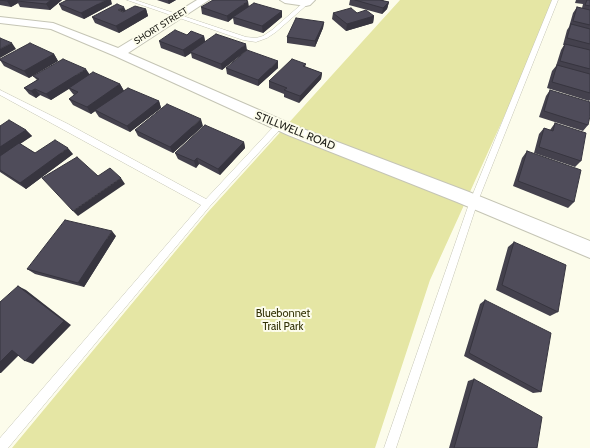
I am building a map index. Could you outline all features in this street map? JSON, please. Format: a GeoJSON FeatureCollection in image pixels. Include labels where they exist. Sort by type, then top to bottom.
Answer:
{"type":"FeatureCollection","features":[{"type":"Feature","properties":{"kind":"street","name":"SHORT STREET"},"geometry":{"type":"LineString","coordinates":[[119,53],[204,0]]}},
{"type":"Feature","properties":{"kind":"street"},"geometry":{"type":"LineString","coordinates":[[285,0],[308,2]]}},
{"type":"Feature","properties":{"kind":"street","name":"STILLWELL ROAD"},"geometry":{"type":"LineString","coordinates":[[0,20],[53,26],[119,53],[280,125],[474,201],[590,250]]}},
{"type":"Feature","properties":{"kind":"lane"},"geometry":{"type":"LineString","coordinates":[[130,0],[245,39],[256,40],[265,37],[274,31],[308,2]]}},
{"type":"Feature","properties":{"kind":"lane"},"geometry":{"type":"LineString","coordinates":[[390,448],[474,201],[555,0]]}},
{"type":"Feature","properties":{"kind":"lane"},"geometry":{"type":"LineString","coordinates":[[0,92],[207,204]]}},
{"type":"Feature","properties":{"kind":"lane"},"geometry":{"type":"LineString","coordinates":[[0,448],[207,204],[280,125]]}},
{"type":"Feature","properties":{"kind":"green space","name":"Bluebonnet Trail Park"},"geometry":{"type":"Polygon","coordinates":[[[400,0],[557,0],[430,280],[375,448],[12,448],[208,212],[400,0]]]}},
{"type":"Feature","properties":{"kind":"building"},"geometry":{"type":"Polygon","coordinates":[[[51,0],[46,4],[17,1],[51,0]]]}},
{"type":"Feature","properties":{"kind":"building"},"geometry":{"type":"Polygon","coordinates":[[[67,0],[106,0],[81,13],[59,4],[67,0]]]}},
{"type":"Feature","properties":{"kind":"building"},"geometry":{"type":"Polygon","coordinates":[[[213,0],[248,1],[227,16],[201,7],[213,0]]]}},
{"type":"Feature","properties":{"kind":"building"},"geometry":{"type":"Polygon","coordinates":[[[355,0],[380,0],[389,2],[383,8],[355,0]]]}},
{"type":"Feature","properties":{"kind":"building"},"geometry":{"type":"Polygon","coordinates":[[[587,0],[590,0],[590,6],[585,5],[587,0]]]}},
{"type":"Feature","properties":{"kind":"building"},"geometry":{"type":"Polygon","coordinates":[[[254,3],[282,11],[262,26],[233,17],[254,3]]]}},
{"type":"Feature","properties":{"kind":"building"},"geometry":{"type":"Polygon","coordinates":[[[117,4],[124,7],[118,10],[123,12],[135,6],[146,9],[116,26],[92,17],[117,4]]]}},
{"type":"Feature","properties":{"kind":"building"},"geometry":{"type":"Polygon","coordinates":[[[577,7],[590,10],[590,25],[573,21],[577,7]]]}},
{"type":"Feature","properties":{"kind":"building"},"geometry":{"type":"Polygon","coordinates":[[[351,8],[357,13],[366,10],[374,16],[347,24],[333,13],[351,8]]]}},
{"type":"Feature","properties":{"kind":"building"},"geometry":{"type":"Polygon","coordinates":[[[296,18],[324,22],[315,41],[287,37],[296,18]]]}},
{"type":"Feature","properties":{"kind":"building"},"geometry":{"type":"Polygon","coordinates":[[[571,24],[590,29],[590,44],[567,38],[571,24]]]}},
{"type":"Feature","properties":{"kind":"building"},"geometry":{"type":"Polygon","coordinates":[[[175,30],[187,35],[191,31],[204,36],[183,50],[159,41],[175,30]]]}},
{"type":"Feature","properties":{"kind":"building"},"geometry":{"type":"Polygon","coordinates":[[[216,34],[246,44],[221,64],[190,52],[216,34]]]}},
{"type":"Feature","properties":{"kind":"building"},"geometry":{"type":"Polygon","coordinates":[[[0,38],[12,43],[0,49],[0,38]]]}},
{"type":"Feature","properties":{"kind":"building"},"geometry":{"type":"Polygon","coordinates":[[[30,43],[54,54],[24,71],[0,60],[0,59],[30,43]]]}},
{"type":"Feature","properties":{"kind":"building"},"geometry":{"type":"Polygon","coordinates":[[[565,44],[590,50],[590,69],[560,61],[565,44]]]}},
{"type":"Feature","properties":{"kind":"building"},"geometry":{"type":"Polygon","coordinates":[[[247,50],[278,61],[258,80],[226,68],[247,50]]]}},
{"type":"Feature","properties":{"kind":"building"},"geometry":{"type":"Polygon","coordinates":[[[63,59],[86,69],[46,94],[35,89],[31,91],[24,88],[39,79],[33,76],[63,59]]]}},
{"type":"Feature","properties":{"kind":"building"},"geometry":{"type":"Polygon","coordinates":[[[292,59],[306,64],[303,66],[322,73],[300,96],[284,90],[287,88],[269,81],[292,59]]]}},
{"type":"Feature","properties":{"kind":"building"},"geometry":{"type":"Polygon","coordinates":[[[557,65],[590,74],[590,93],[552,82],[557,65]]]}},
{"type":"Feature","properties":{"kind":"building"},"geometry":{"type":"Polygon","coordinates":[[[93,72],[120,84],[87,107],[69,99],[78,92],[69,88],[93,72]]]}},
{"type":"Feature","properties":{"kind":"building"},"geometry":{"type":"Polygon","coordinates":[[[128,88],[159,101],[127,126],[95,110],[128,88]]]}},
{"type":"Feature","properties":{"kind":"building"},"geometry":{"type":"Polygon","coordinates":[[[550,90],[590,102],[590,116],[588,125],[544,111],[550,90]]]}},
{"type":"Feature","properties":{"kind":"building"},"geometry":{"type":"Polygon","coordinates":[[[167,104],[201,119],[170,147],[135,130],[167,104]]]}},
{"type":"Feature","properties":{"kind":"building"},"geometry":{"type":"Polygon","coordinates":[[[9,120],[26,130],[0,147],[0,126],[9,120]]]}},
{"type":"Feature","properties":{"kind":"building"},"geometry":{"type":"Polygon","coordinates":[[[555,123],[586,133],[581,161],[539,147],[544,128],[553,131],[555,123]]]}},
{"type":"Feature","properties":{"kind":"building"},"geometry":{"type":"Polygon","coordinates":[[[205,125],[244,142],[218,169],[197,158],[194,161],[175,153],[205,125]]]}},
{"type":"Feature","properties":{"kind":"building"},"geometry":{"type":"Polygon","coordinates":[[[55,140],[68,148],[20,183],[0,170],[0,156],[19,143],[35,153],[55,140]]]}},
{"type":"Feature","properties":{"kind":"building"},"geometry":{"type":"Polygon","coordinates":[[[527,151],[581,170],[574,202],[518,181],[527,151]]]}},
{"type":"Feature","properties":{"kind":"building"},"geometry":{"type":"Polygon","coordinates":[[[77,157],[98,176],[110,168],[121,178],[73,211],[42,178],[77,157]]]}},
{"type":"Feature","properties":{"kind":"building"},"geometry":{"type":"Polygon","coordinates":[[[65,220],[112,231],[78,283],[27,269],[65,220]]]}},
{"type":"Feature","properties":{"kind":"building"},"geometry":{"type":"Polygon","coordinates":[[[514,242],[566,265],[558,312],[502,285],[514,242]]]}},
{"type":"Feature","properties":{"kind":"building"},"geometry":{"type":"Polygon","coordinates":[[[18,286],[64,321],[25,361],[12,350],[0,362],[0,302],[18,286]]]}},
{"type":"Feature","properties":{"kind":"building"},"geometry":{"type":"Polygon","coordinates":[[[485,300],[551,333],[541,392],[469,353],[485,300]]]}},
{"type":"Feature","properties":{"kind":"building"},"geometry":{"type":"Polygon","coordinates":[[[474,379],[542,417],[537,448],[454,448],[474,379]]]}}]}
